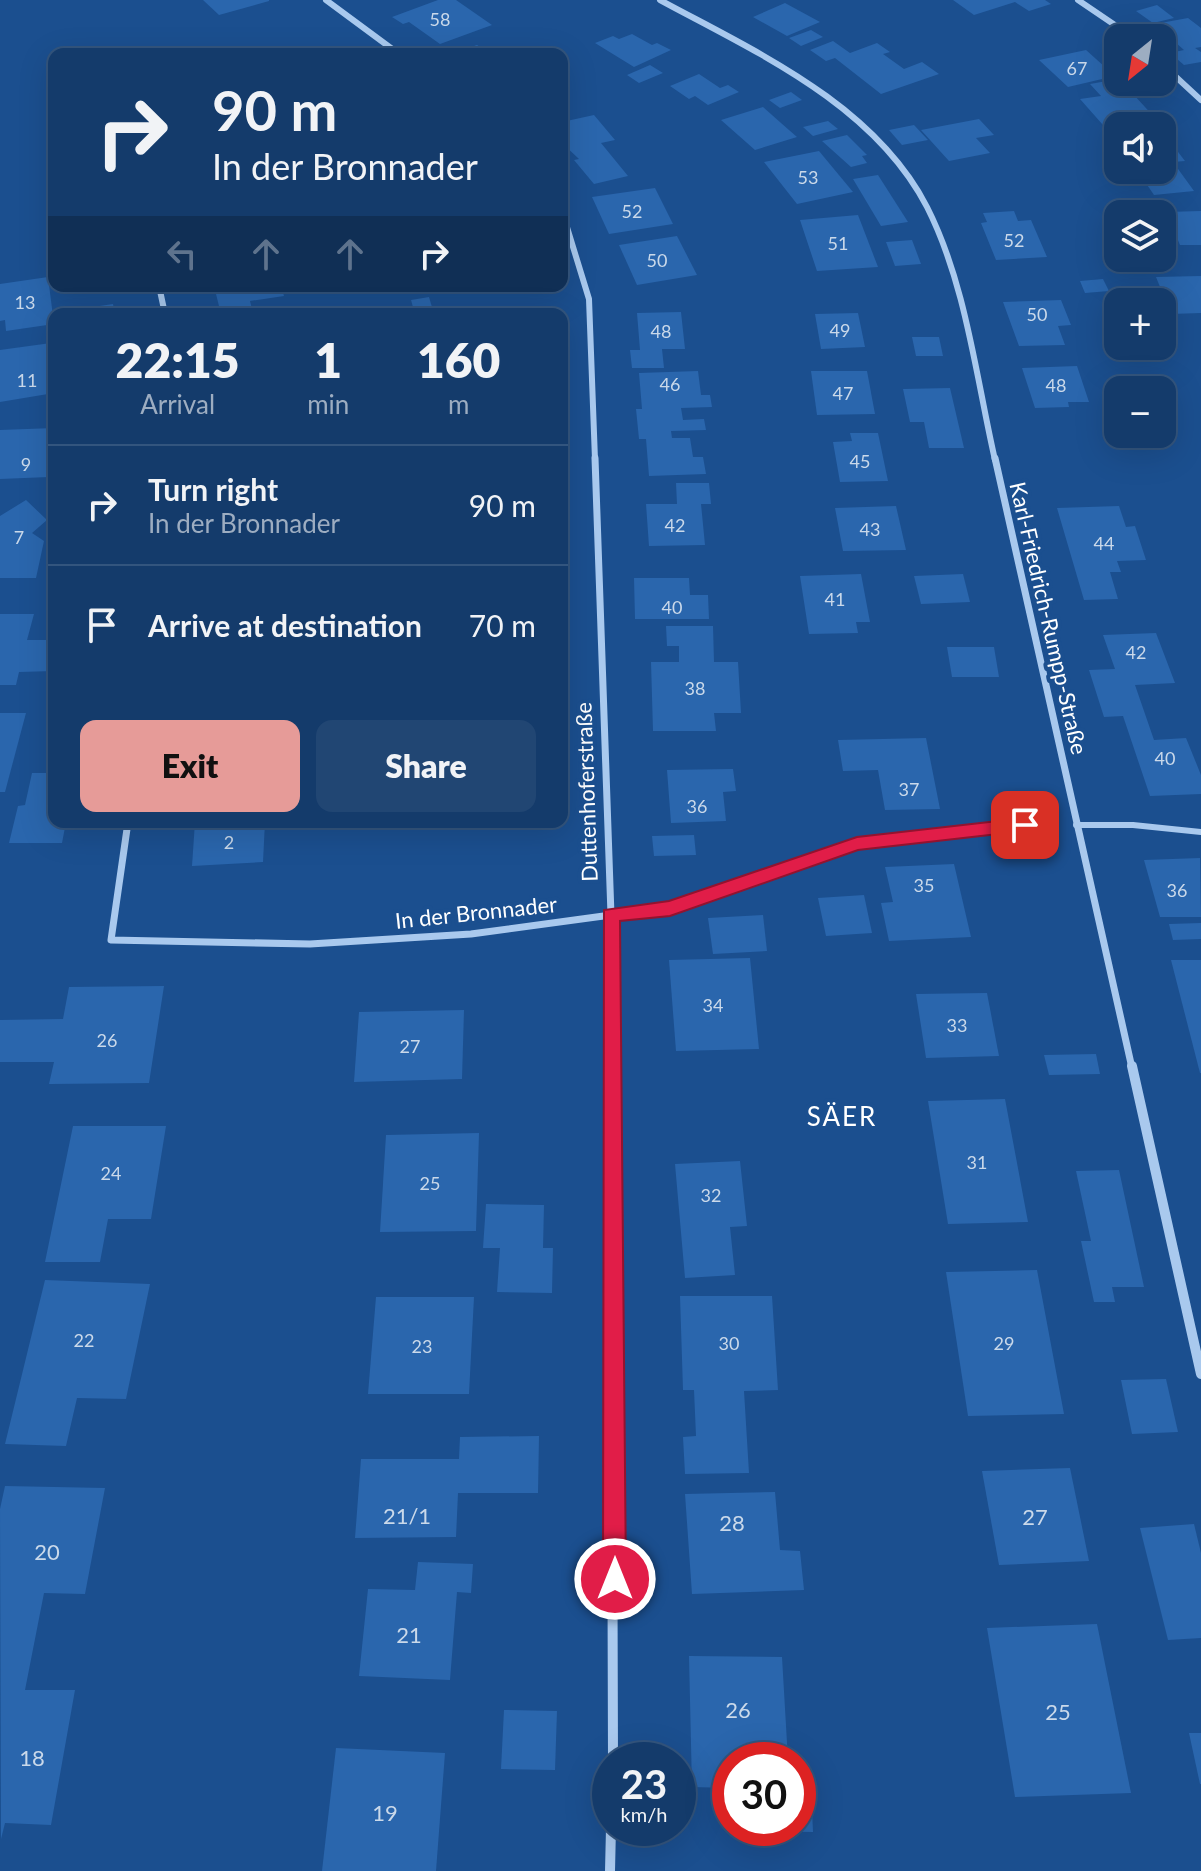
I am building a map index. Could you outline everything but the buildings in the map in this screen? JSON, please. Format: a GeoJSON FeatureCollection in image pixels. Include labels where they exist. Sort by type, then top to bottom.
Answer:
{"type":"FeatureCollection","features":[{"type":"Feature","properties":{"kind":"street"},"geometry":{"type":"LineString","coordinates":[[326,0],[391,48]]}},
{"type":"Feature","properties":{"kind":"street","name":"Karl-Friedrich-Rumpp-Straße"},"geometry":{"type":"LineString","coordinates":[[660,0],[762,56],[834,102],[884,149],[924,202],[954,277],[1201,1374]]}},
{"type":"Feature","properties":{"kind":"street"},"geometry":{"type":"LineString","coordinates":[[1078,0],[1113,24]]}},
{"type":"Feature","properties":{"kind":"street"},"geometry":{"type":"LineString","coordinates":[[1176,77],[1201,100]]}},
{"type":"Feature","properties":{"kind":"street","name":"Duttenhoferstraße"},"geometry":{"type":"LineString","coordinates":[[568,231],[589,299],[611,915],[613,1742]]}},
{"type":"Feature","properties":{"kind":"street","name":"In der Bronnader"},"geometry":{"type":"LineString","coordinates":[[127,828],[111,940],[310,944],[471,934],[611,915]]}},
{"type":"Feature","properties":{"kind":"street"},"geometry":{"type":"LineString","coordinates":[[610,1871],[611,1846]]}},
{"type":"Feature","properties":{"kind":"lane","name":"In der Bronnader"},"geometry":{"type":"LineString","coordinates":[[611,915],[670,908],[857,843],[1025,825]]}},
{"type":"Feature","properties":{"kind":"lane"},"geometry":{"type":"LineString","coordinates":[[1076,825],[1133,825],[1201,832]]}},
{"type":"Feature","properties":{"kind":"district","name":"SÄER"},"geometry":{"type":"Point","coordinates":[842,1116]}},
{"type":"Feature","properties":{"kind":"route"},"geometry":{"type":"LineString","coordinates":[[615,1579],[611,915],[670,908],[857,843],[1025,825]]}}]}
